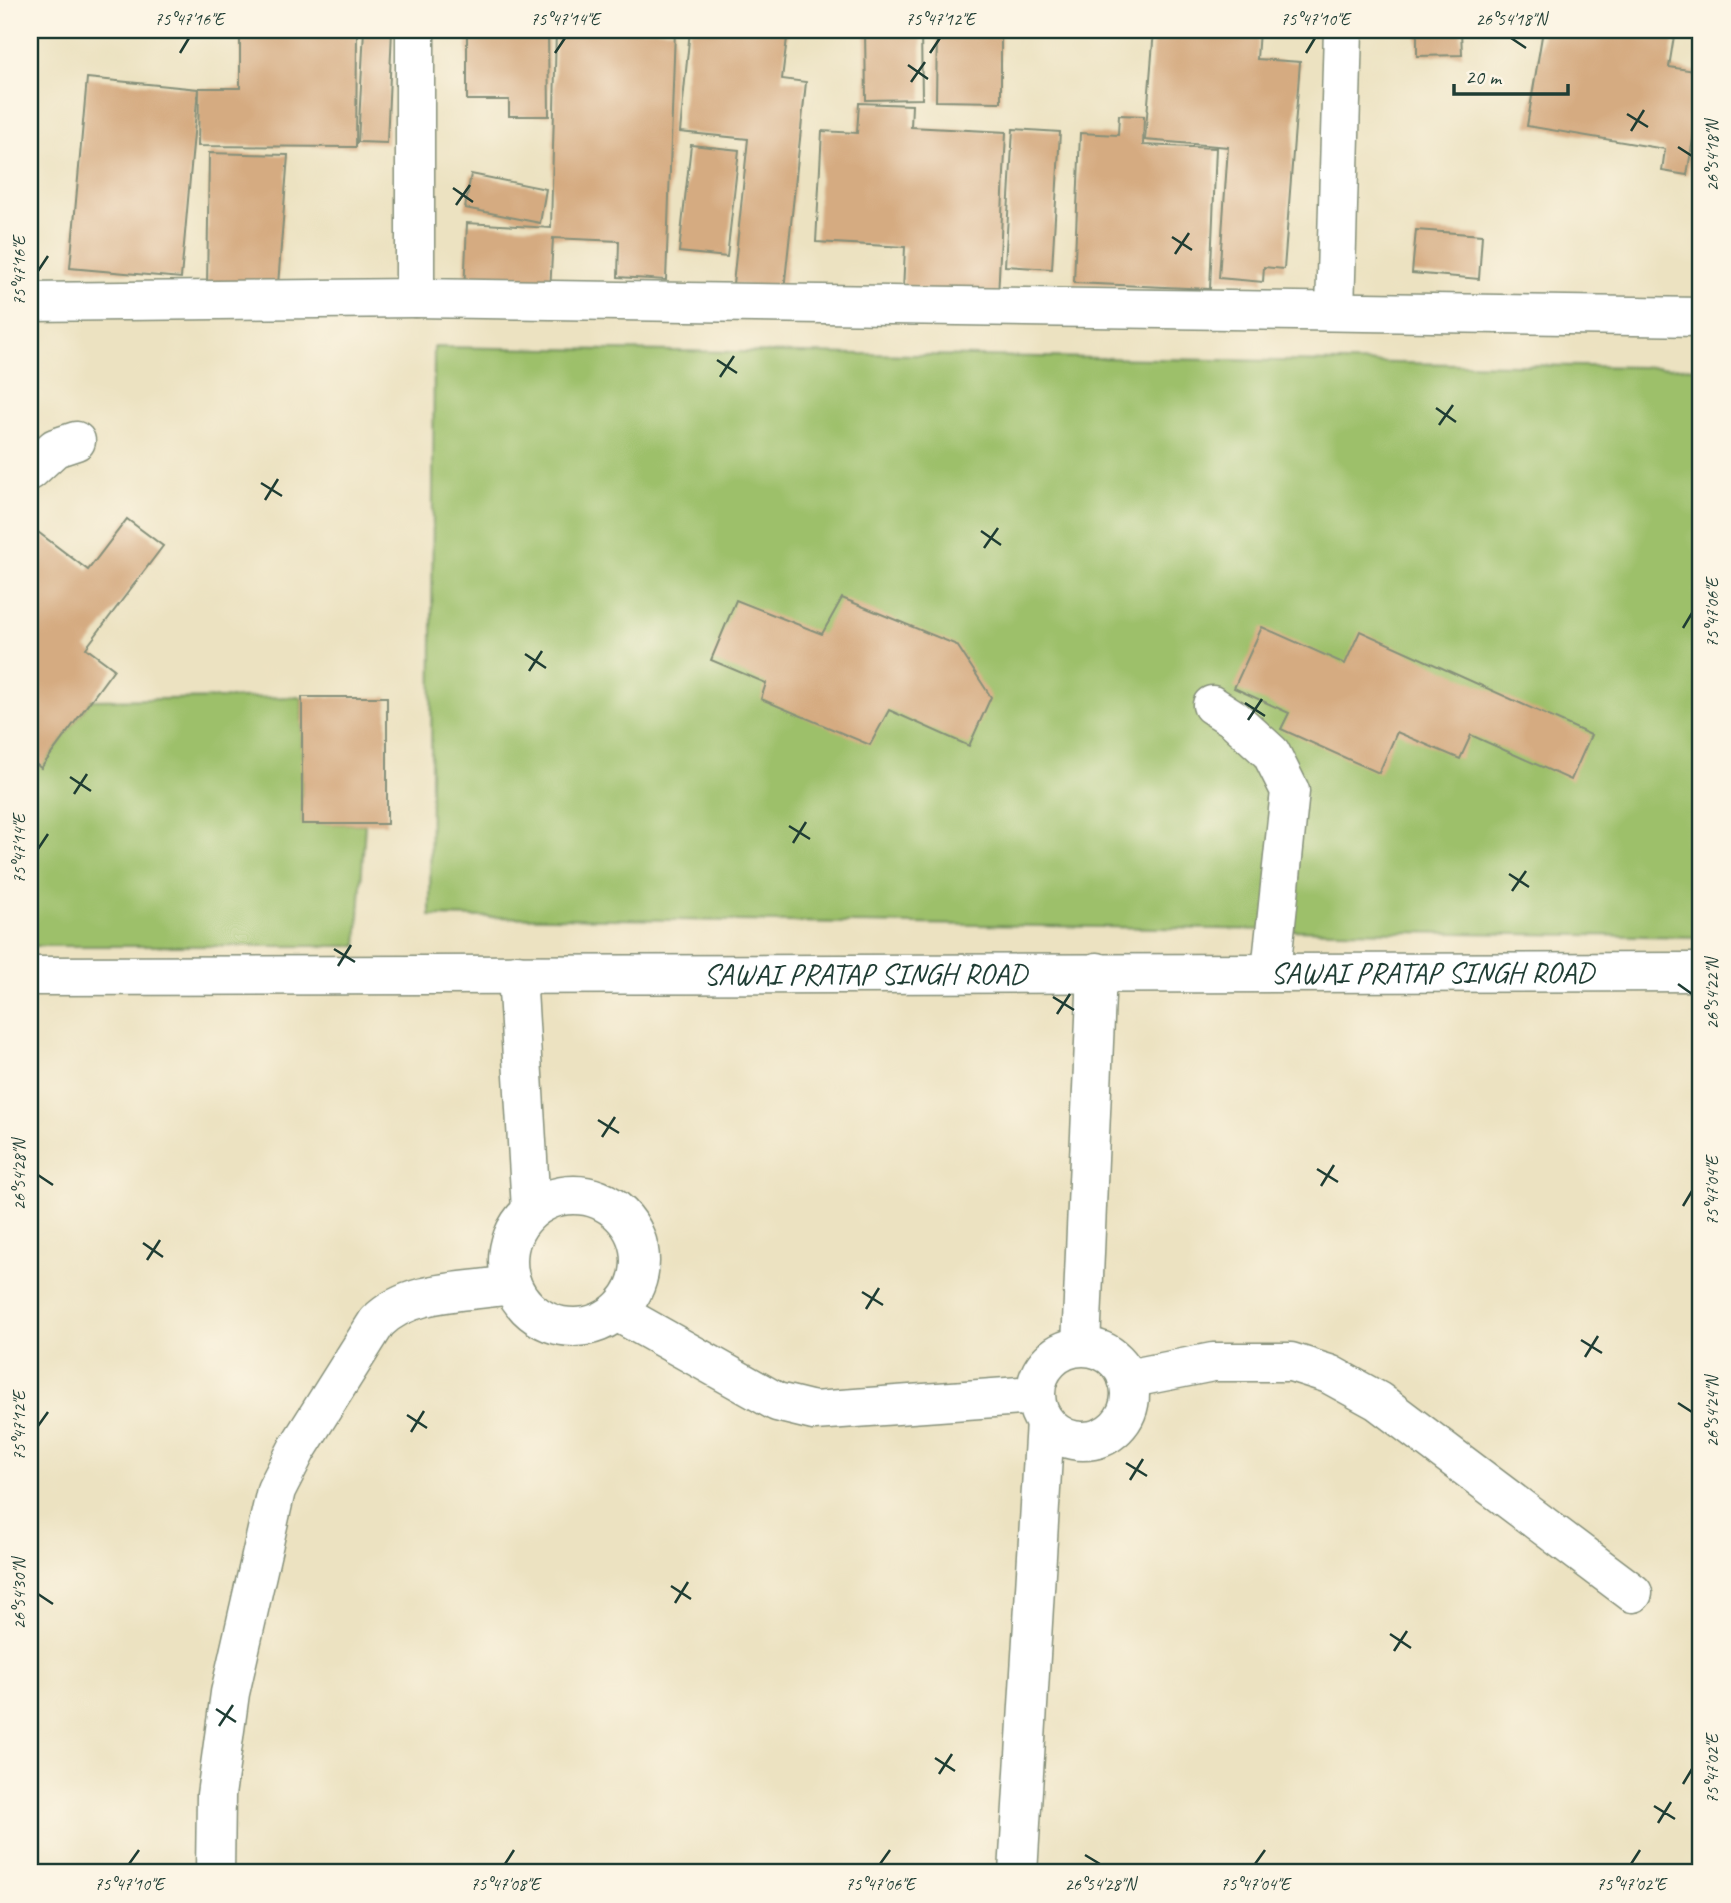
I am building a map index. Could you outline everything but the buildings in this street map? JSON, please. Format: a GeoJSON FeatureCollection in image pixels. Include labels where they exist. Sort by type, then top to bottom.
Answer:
{"type":"FeatureCollection","features":[{"type":"Feature","properties":{"kind":"street"},"geometry":{"type":"LineString","coordinates":[[415,30],[415,298]]}},
{"type":"Feature","properties":{"kind":"street"},"geometry":{"type":"LineString","coordinates":[[1335,311],[1343,30]]}},
{"type":"Feature","properties":{"kind":"street"},"geometry":{"type":"LineString","coordinates":[[30,302],[415,298],[1701,317]]}},
{"type":"Feature","properties":{"kind":"street"},"geometry":{"type":"LineString","coordinates":[[30,471],[55,448],[76,441]]}},
{"type":"Feature","properties":{"kind":"street"},"geometry":{"type":"LineString","coordinates":[[1212,705],[1234,719],[1271,753],[1290,791],[1271,971]]}},
{"type":"Feature","properties":{"kind":"street"},"geometry":{"type":"LineString","coordinates":[[1081,1346],[1097,972]]}},
{"type":"Feature","properties":{"kind":"street","name":"SAWAI PRATAP SINGH ROAD"},"geometry":{"type":"LineString","coordinates":[[30,976],[1701,972]]}},
{"type":"Feature","properties":{"kind":"street"},"geometry":{"type":"LineString","coordinates":[[517,974],[531,1209]]}},
{"type":"Feature","properties":{"kind":"street"},"geometry":{"type":"LineString","coordinates":[[569,1194],[590,1196],[609,1204],[625,1217],[636,1236],[641,1256],[639,1277],[631,1296],[617,1312],[599,1322],[579,1328],[558,1325],[538,1317],[523,1303],[512,1285],[507,1265],[509,1244],[517,1225],[531,1209],[548,1198],[569,1194]]}},
{"type":"Feature","properties":{"kind":"street"},"geometry":{"type":"LineString","coordinates":[[215,1873],[216,1795],[230,1693],[282,1475],[377,1322],[394,1306],[418,1299],[512,1285]]}},
{"type":"Feature","properties":{"kind":"street"},"geometry":{"type":"LineString","coordinates":[[617,1312],[777,1402],[814,1411],[1040,1408]]}},
{"type":"Feature","properties":{"kind":"street"},"geometry":{"type":"LineString","coordinates":[[1018,1873],[1040,1374],[1054,1356],[1081,1346],[1110,1355],[1121,1365],[1127,1378],[1128,1408],[1112,1432],[1098,1439],[1081,1443],[1067,1440],[1040,1408]]}},
{"type":"Feature","properties":{"kind":"street"},"geometry":{"type":"LineString","coordinates":[[1127,1378],[1213,1362],[1291,1362],[1329,1374],[1378,1401],[1633,1593]]}},
{"type":"Feature","properties":{"kind":"green space"},"geometry":{"type":"Polygon","coordinates":[[[434,347],[1701,368],[1701,937],[430,916],[434,347]]]}},
{"type":"Feature","properties":{"kind":"green space"},"geometry":{"type":"Polygon","coordinates":[[[302,697],[302,823],[365,824],[357,946],[30,946],[30,760],[41,767],[91,700],[302,697]]]}}]}
